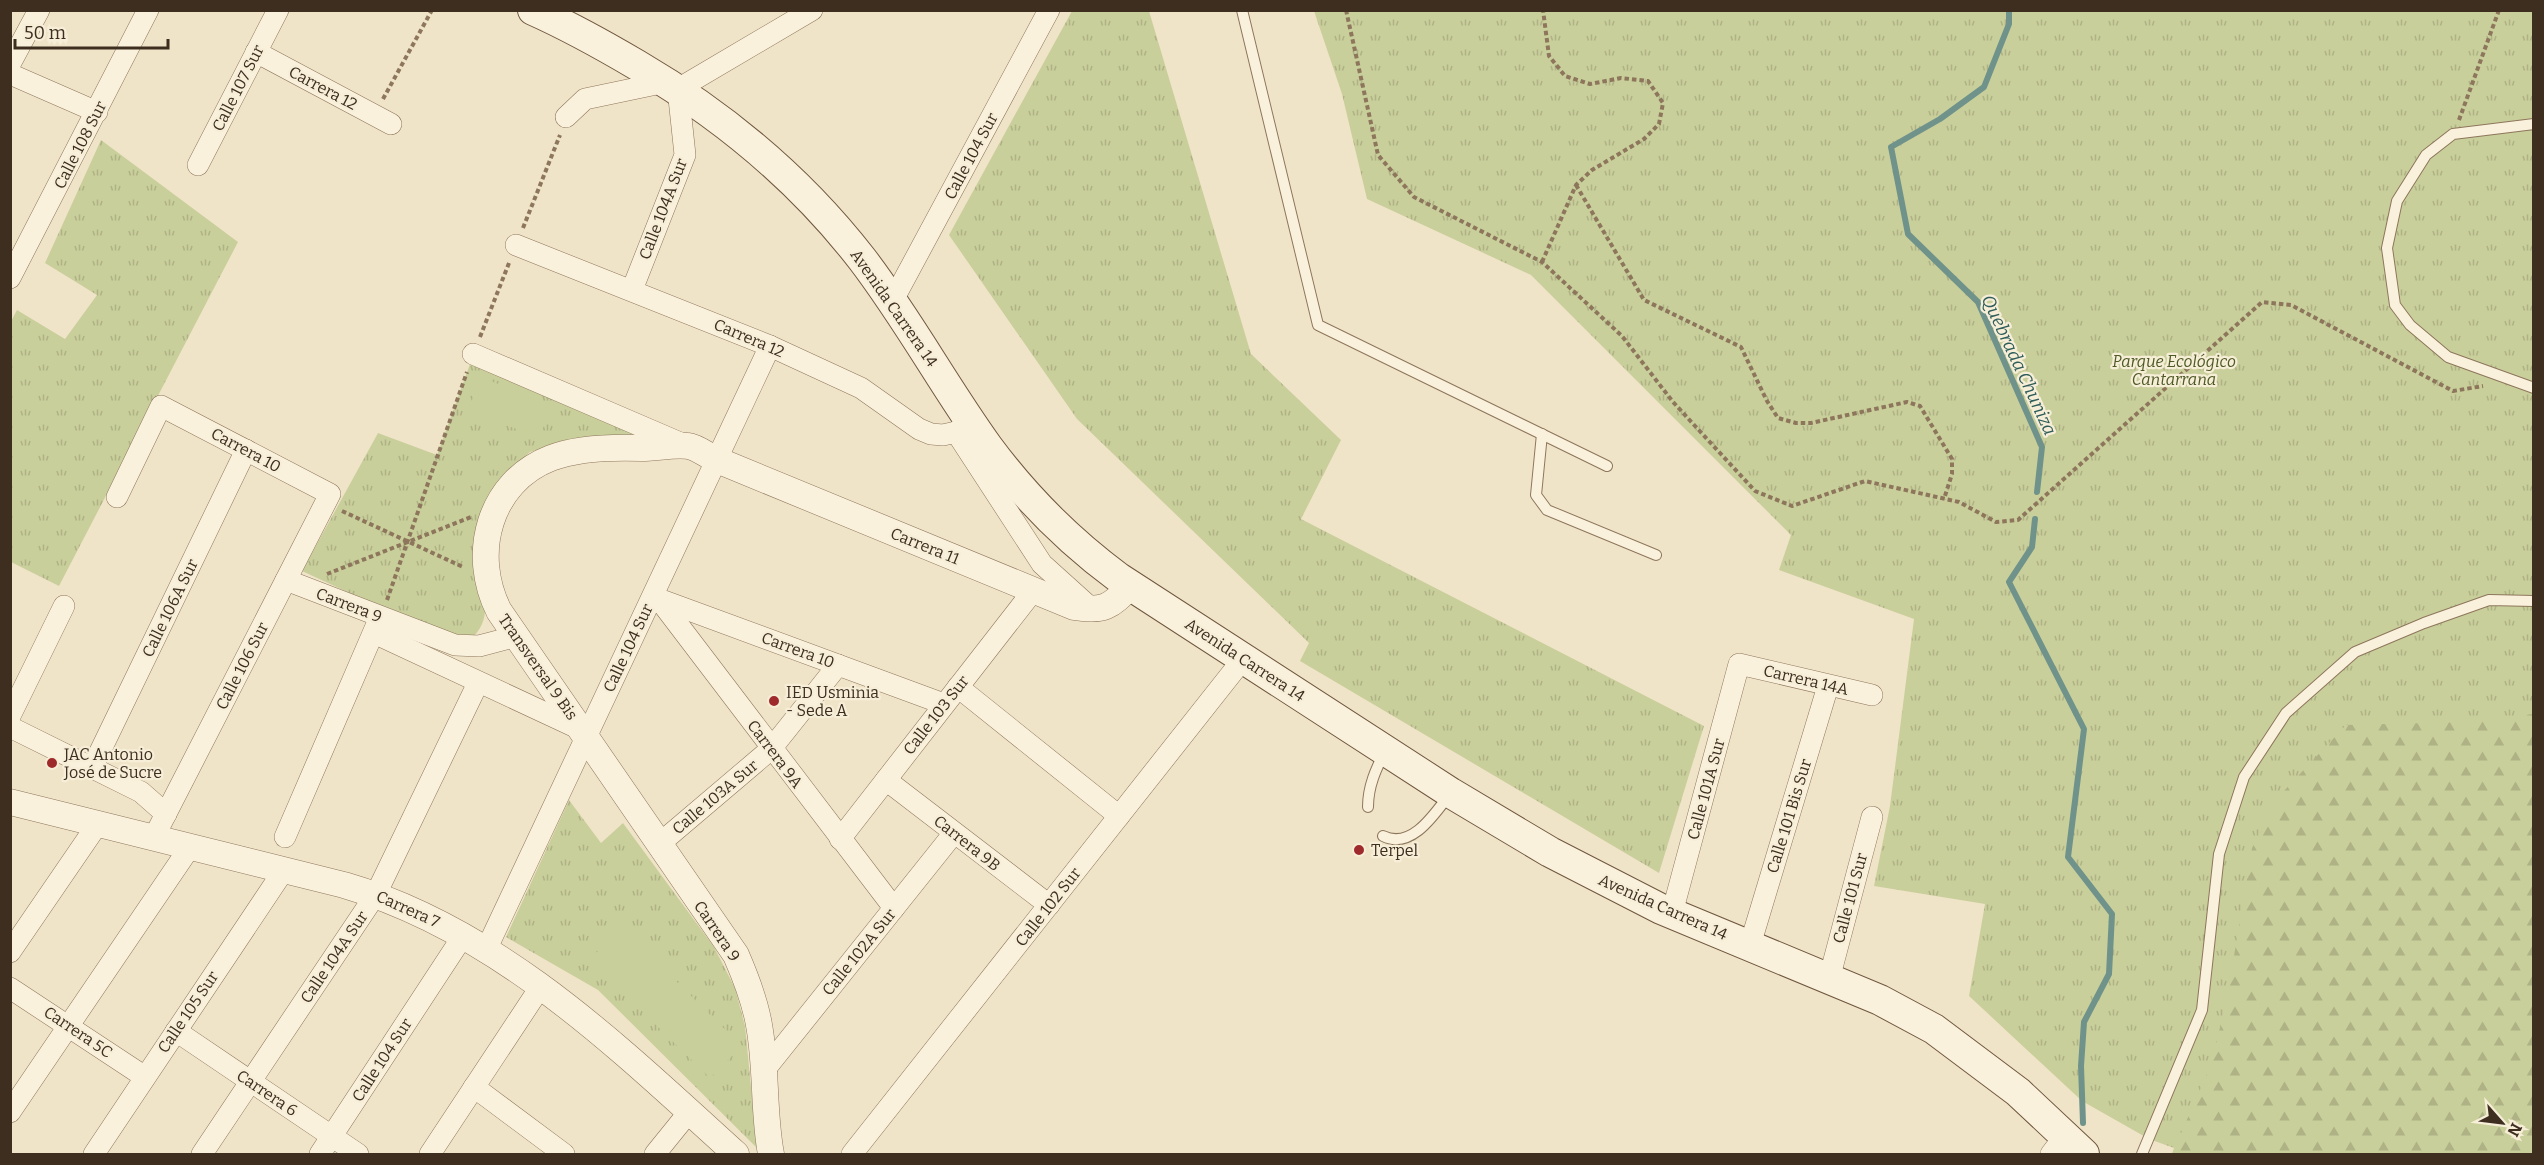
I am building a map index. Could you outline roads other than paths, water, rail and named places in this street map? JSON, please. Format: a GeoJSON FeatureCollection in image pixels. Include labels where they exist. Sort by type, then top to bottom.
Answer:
{"type":"FeatureCollection","features":[{"type":"Feature","properties":{"kind":"main road","name":"Avenida Carrera 14"},"geometry":{"type":"LineString","coordinates":[[533,10],[599,42],[672,86],[760,150],[799,187],[830,219],[892,302],[963,426],[1048,518],[1091,558],[1130,586],[1451,793],[1558,857],[1672,913],[1880,1000],[1935,1029],[2018,1092],[2067,1148]]}},
{"type":"Feature","properties":{"kind":"street"},"geometry":{"type":"LineString","coordinates":[[10,64],[39,10]]}},
{"type":"Feature","properties":{"kind":"street","name":"Calle 108 Sur"},"geometry":{"type":"LineString","coordinates":[[10,278],[148,10]]}},
{"type":"Feature","properties":{"kind":"street","name":"Calle 107 Sur"},"geometry":{"type":"LineString","coordinates":[[198,165],[278,10]]}},
{"type":"Feature","properties":{"kind":"street"},"geometry":{"type":"LineString","coordinates":[[566,117],[585,99],[672,86],[812,10]]}},
{"type":"Feature","properties":{"kind":"street","name":"Calle 104 Sur"},"geometry":{"type":"LineString","coordinates":[[892,302],[1049,10]]}},
{"type":"Feature","properties":{"kind":"street","name":"Carrera 12"},"geometry":{"type":"LineString","coordinates":[[256,52],[382,120]]}},
{"type":"Feature","properties":{"kind":"street"},"geometry":{"type":"LineString","coordinates":[[10,74],[97,112]]}},
{"type":"Feature","properties":{"kind":"street","name":"Calle 104A Sur"},"geometry":{"type":"LineString","coordinates":[[632,290],[685,155],[672,86]]}},
{"type":"Feature","properties":{"kind":"street","name":"Carrera 12"},"geometry":{"type":"LineString","coordinates":[[516,245],[770,346],[861,388],[919,429],[937,435],[963,426]]}},
{"type":"Feature","properties":{"kind":"street","name":"Calle 104 Sur"},"geometry":{"type":"LineString","coordinates":[[486,950],[584,733],[655,597],[770,346]]}},
{"type":"Feature","properties":{"kind":"street"},"geometry":{"type":"LineString","coordinates":[[473,354],[689,446]]}},
{"type":"Feature","properties":{"kind":"street","name":"Carrera 10"},"geometry":{"type":"LineString","coordinates":[[117,497],[161,406],[246,450],[328,499]]}},
{"type":"Feature","properties":{"kind":"street"},"geometry":{"type":"LineString","coordinates":[[963,426],[1042,564],[1094,610],[1106,607],[1118,599],[1130,586]]}},
{"type":"Feature","properties":{"kind":"street","name":"Carrera 11"},"geometry":{"type":"LineString","coordinates":[[689,446],[717,460],[1033,591],[1074,607],[1094,610]]}},
{"type":"Feature","properties":{"kind":"street","name":"Transversal 9 Bis"},"geometry":{"type":"LineString","coordinates":[[584,733],[517,636],[489,587],[484,552],[486,537],[496,507],[514,481],[526,471],[553,457],[629,448],[689,446]]}},
{"type":"Feature","properties":{"kind":"street","name":"Calle 106A Sur"},"geometry":{"type":"LineString","coordinates":[[93,766],[246,450]]}},
{"type":"Feature","properties":{"kind":"street","name":"Calle 106 Sur"},"geometry":{"type":"LineString","coordinates":[[153,839],[292,582],[328,499]]}},
{"type":"Feature","properties":{"kind":"street","name":"Carrera 9"},"geometry":{"type":"LineString","coordinates":[[292,582],[377,625],[478,683],[584,733],[739,963],[754,1002],[759,1026],[766,1130],[771,1155]]}},
{"type":"Feature","properties":{"kind":"street","name":"Calle 103 Sur"},"geometry":{"type":"LineString","coordinates":[[840,839],[1033,591]]}},
{"type":"Feature","properties":{"kind":"street","name":"Carrera 10"},"geometry":{"type":"LineString","coordinates":[[655,597],[944,704]]}},
{"type":"Feature","properties":{"kind":"street","name":"Carrera 9A"},"geometry":{"type":"LineString","coordinates":[[655,597],[894,908]]}},
{"type":"Feature","properties":{"kind":"street"},"geometry":{"type":"LineString","coordinates":[[10,716],[64,606]]}},
{"type":"Feature","properties":{"kind":"street"},"geometry":{"type":"LineString","coordinates":[[285,837],[377,625]]}},
{"type":"Feature","properties":{"kind":"street","name":"Carrera 9"},"geometry":{"type":"LineString","coordinates":[[377,625],[455,645],[479,646],[517,636]]}},
{"type":"Feature","properties":{"kind":"street","name":"Calle 102 Sur"},"geometry":{"type":"LineString","coordinates":[[852,1155],[1243,659]]}},
{"type":"Feature","properties":{"kind":"street","name":"Carrera 14A"},"geometry":{"type":"LineString","coordinates":[[1739,664],[1872,695]]}},
{"type":"Feature","properties":{"kind":"street","name":"Calle 101A Sur"},"geometry":{"type":"LineString","coordinates":[[1672,913],[1739,664]]}},
{"type":"Feature","properties":{"kind":"street","name":"Calle 103A Sur"},"geometry":{"type":"LineString","coordinates":[[658,845],[771,749],[838,665]]}},
{"type":"Feature","properties":{"kind":"street","name":"Calle 104A Sur"},"geometry":{"type":"LineString","coordinates":[[202,1155],[376,894],[478,683]]}},
{"type":"Feature","properties":{"kind":"street","name":"Calle 101 Bis Sur"},"geometry":{"type":"LineString","coordinates":[[1750,945],[1828,686]]}},
{"type":"Feature","properties":{"kind":"street"},"geometry":{"type":"LineString","coordinates":[[958,687],[1119,816]]}},
{"type":"Feature","properties":{"kind":"street"},"geometry":{"type":"LineString","coordinates":[[10,727],[93,766],[141,792],[166,814]]}},
{"type":"Feature","properties":{"kind":"street","name":"Carrera 9B"},"geometry":{"type":"LineString","coordinates":[[886,780],[1049,905]]}},
{"type":"Feature","properties":{"kind":"street","name":"Carrera 7"},"geometry":{"type":"LineString","coordinates":[[10,801],[97,825],[376,894],[421,913],[464,936],[541,986],[736,1155]]}},
{"type":"Feature","properties":{"kind":"street","name":"Calle 101 Sur"},"geometry":{"type":"LineString","coordinates":[[1829,979],[1872,817]]}},
{"type":"Feature","properties":{"kind":"street"},"geometry":{"type":"LineString","coordinates":[[10,952],[97,825]]}},
{"type":"Feature","properties":{"kind":"street","name":"Calle 102A Sur"},"geometry":{"type":"LineString","coordinates":[[763,1072],[954,833]]}},
{"type":"Feature","properties":{"kind":"street"},"geometry":{"type":"LineString","coordinates":[[10,1112],[190,848]]}},
{"type":"Feature","properties":{"kind":"street","name":"Calle 105 Sur"},"geometry":{"type":"LineString","coordinates":[[94,1155],[284,870]]}},
{"type":"Feature","properties":{"kind":"street","name":"Calle 104 Sur"},"geometry":{"type":"LineString","coordinates":[[320,1155],[464,936]]}},
{"type":"Feature","properties":{"kind":"street"},"geometry":{"type":"LineString","coordinates":[[430,1155],[541,986]]}},
{"type":"Feature","properties":{"kind":"street","name":"Carrera 5C"},"geometry":{"type":"LineString","coordinates":[[10,988],[145,1077]]}},
{"type":"Feature","properties":{"kind":"street","name":"Carrera 6"},"geometry":{"type":"LineString","coordinates":[[176,1031],[358,1155]]}},
{"type":"Feature","properties":{"kind":"street"},"geometry":{"type":"LineString","coordinates":[[474,1087],[564,1155]]}},
{"type":"Feature","properties":{"kind":"street"},"geometry":{"type":"LineString","coordinates":[[655,1155],[689,1112]]}},
{"type":"Feature","properties":{"kind":"lane"},"geometry":{"type":"LineString","coordinates":[[1242,10],[1318,325],[1607,466]]}},
{"type":"Feature","properties":{"kind":"lane"},"geometry":{"type":"LineString","coordinates":[[2534,124],[2453,134],[2426,155],[2397,201],[2387,248],[2395,305],[2410,325],[2448,357],[2534,388]]}},
{"type":"Feature","properties":{"kind":"lane"},"geometry":{"type":"LineString","coordinates":[[1542,434],[1536,495],[1547,510],[1656,555]]}},
{"type":"Feature","properties":{"kind":"lane"},"geometry":{"type":"LineString","coordinates":[[2142,1155],[2202,1010],[2219,854],[2244,777],[2286,713],[2355,652],[2424,623],[2489,600],[2534,601]]}},
{"type":"Feature","properties":{"kind":"lane"},"geometry":{"type":"LineString","coordinates":[[1368,807],[1372,777],[1385,750]]}},
{"type":"Feature","properties":{"kind":"lane"},"geometry":{"type":"LineString","coordinates":[[1383,836],[1392,840],[1408,838],[1430,819],[1451,793]]}},
{"type":"Feature","properties":{"kind":"waterway","name":"Quebrada Chuniza"},"geometry":{"type":"LineString","coordinates":[[2009,10],[2009,24],[1984,87],[1940,119],[1891,147],[1908,234],[1978,302],[2042,447],[2037,492]]}},
{"type":"Feature","properties":{"kind":"waterway","name":"Quebrada Chuniza"},"geometry":{"type":"LineString","coordinates":[[2035,519],[2032,547],[2009,582],[2084,729],[2068,857],[2112,914],[2109,974],[2084,1022],[2081,1066],[2083,1123]]}},
{"type":"Feature","properties":{"kind":"place","name":"IED Usminia - Sede A"},"geometry":{"type":"Point","coordinates":[774,701]}},
{"type":"Feature","properties":{"kind":"place","name":"JAC Antonio José de Sucre"},"geometry":{"type":"Point","coordinates":[52,763]}},
{"type":"Feature","properties":{"kind":"place","name":"Terpel"},"geometry":{"type":"Point","coordinates":[1359,850]}},
{"type":"Feature","properties":{"kind":"park label","name":"Parque Ecológico Cantarrana"},"geometry":{"type":"Point","coordinates":[2174,370]}}]}
